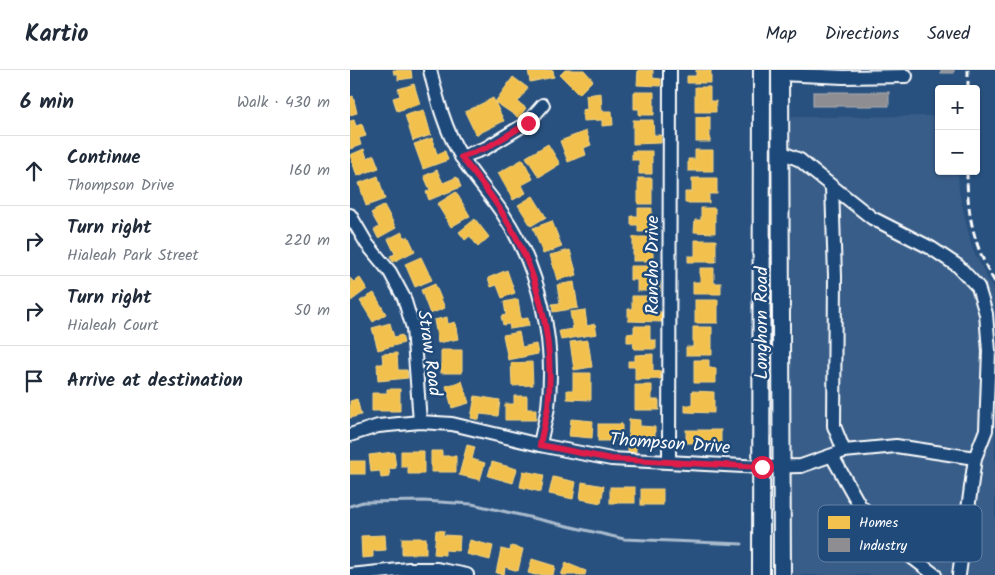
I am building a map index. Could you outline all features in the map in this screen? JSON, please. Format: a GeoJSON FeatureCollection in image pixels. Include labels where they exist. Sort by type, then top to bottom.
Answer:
{"type":"FeatureCollection","features":[{"type":"Feature","properties":{"kind":"main road"},"geometry":{"type":"LineString","coordinates":[[762,72],[780,72]]}},
{"type":"Feature","properties":{"kind":"main road","name":"Longhorn Road"},"geometry":{"type":"LineString","coordinates":[[761,575],[762,72]]}},
{"type":"Feature","properties":{"kind":"main road","name":"Longhorn Road"},"geometry":{"type":"LineString","coordinates":[[780,72],[782,575]]}},
{"type":"Feature","properties":{"kind":"street"},"geometry":{"type":"LineString","coordinates":[[430,70],[442,114],[461,157],[504,214],[528,259],[537,289],[544,318],[550,377],[548,408],[540,445]]}},
{"type":"Feature","properties":{"kind":"street","name":"Rancho Drive"},"geometry":{"type":"LineString","coordinates":[[669,461],[670,70]]}},
{"type":"Feature","properties":{"kind":"street"},"geometry":{"type":"LineString","coordinates":[[780,72],[843,77],[906,76]]}},
{"type":"Feature","properties":{"kind":"street"},"geometry":{"type":"LineString","coordinates":[[461,157],[486,148],[528,123],[543,105]]}},
{"type":"Feature","properties":{"kind":"street"},"geometry":{"type":"LineString","coordinates":[[780,152],[800,160],[872,218],[931,248],[958,266],[978,287],[986,314],[989,351],[986,430],[975,458],[969,505]]}},
{"type":"Feature","properties":{"kind":"street"},"geometry":{"type":"LineString","coordinates":[[832,187],[835,276],[834,426],[844,451]]}},
{"type":"Feature","properties":{"kind":"street","name":"Straw Road"},"geometry":{"type":"LineString","coordinates":[[350,215],[366,244],[390,272],[404,298],[413,328],[420,422]]}},
{"type":"Feature","properties":{"kind":"street","name":"Thompson Drive"},"geometry":{"type":"LineString","coordinates":[[350,435],[378,426],[420,422],[452,424],[540,445],[611,459],[762,467],[801,466],[844,451],[896,446],[975,458]]}},
{"type":"Feature","properties":{"kind":"street"},"geometry":{"type":"LineString","coordinates":[[832,456],[859,505]]}},
{"type":"Feature","properties":{"kind":"street"},"geometry":{"type":"LineString","coordinates":[[918,562],[936,575]]}},
{"type":"Feature","properties":{"kind":"street"},"geometry":{"type":"LineString","coordinates":[[959,575],[961,562]]}},
{"type":"Feature","properties":{"kind":"street"},"geometry":{"type":"LineString","coordinates":[[350,575],[409,569],[437,569],[466,575]]}},
{"type":"Feature","properties":{"kind":"shaded area"},"geometry":{"type":"Polygon","coordinates":[[[935,116],[935,175],[958,175],[959,192],[972,248],[995,293],[995,575],[792,575],[791,117],[935,116]]]}},
{"type":"Feature","properties":{"kind":"building: Homes"},"geometry":{"type":"Polygon","coordinates":[[[393,70],[411,70],[412,78],[398,80],[398,74],[394,74],[393,70]]]}},
{"type":"Feature","properties":{"kind":"building: Homes"},"geometry":{"type":"Polygon","coordinates":[[[528,70],[553,70],[554,77],[530,82],[528,70]]]}},
{"type":"Feature","properties":{"kind":"building: Homes"},"geometry":{"type":"Polygon","coordinates":[[[565,70],[584,70],[593,80],[579,94],[560,75],[565,70]]]}},
{"type":"Feature","properties":{"kind":"building: Homes"},"geometry":{"type":"Polygon","coordinates":[[[638,70],[653,70],[653,78],[661,79],[661,86],[637,85],[638,70]]]}},
{"type":"Feature","properties":{"kind":"building: Homes"},"geometry":{"type":"Polygon","coordinates":[[[696,70],[711,70],[711,83],[687,83],[687,76],[696,76],[696,70]]]}},
{"type":"Feature","properties":{"kind":"building: Homes"},"geometry":{"type":"Polygon","coordinates":[[[513,77],[528,88],[518,102],[526,108],[519,118],[495,102],[513,77]]]}},
{"type":"Feature","properties":{"kind":"building: Homes"},"geometry":{"type":"Polygon","coordinates":[[[414,84],[420,104],[397,111],[393,98],[400,96],[398,89],[414,84]]]}},
{"type":"Feature","properties":{"kind":"building: Homes"},"geometry":{"type":"Polygon","coordinates":[[[695,87],[710,87],[710,101],[716,101],[716,112],[695,112],[695,87]]]}},
{"type":"Feature","properties":{"kind":"building: Homes"},"geometry":{"type":"Polygon","coordinates":[[[634,92],[654,92],[654,115],[639,115],[639,109],[634,109],[634,92]]]}},
{"type":"Feature","properties":{"kind":"building: Homes"},"geometry":{"type":"Polygon","coordinates":[[[601,93],[602,111],[612,111],[613,125],[602,126],[602,120],[583,121],[582,110],[587,109],[586,95],[601,93]]]}},
{"type":"Feature","properties":{"kind":"building: Homes"},"geometry":{"type":"Polygon","coordinates":[[[353,96],[357,113],[350,115],[350,97],[353,96]]]}},
{"type":"Feature","properties":{"kind":"building: Homes"},"geometry":{"type":"Polygon","coordinates":[[[493,98],[504,121],[476,135],[465,112],[493,98]]]}},
{"type":"Feature","properties":{"kind":"building: Homes"},"geometry":{"type":"Polygon","coordinates":[[[424,110],[431,135],[413,141],[405,115],[424,110]]]}},
{"type":"Feature","properties":{"kind":"building: Homes"},"geometry":{"type":"Polygon","coordinates":[[[696,117],[710,117],[710,142],[696,142],[696,117]]]}},
{"type":"Feature","properties":{"kind":"building: Homes"},"geometry":{"type":"Polygon","coordinates":[[[354,120],[356,126],[362,124],[366,136],[359,138],[361,145],[350,149],[350,121],[354,120]]]}},
{"type":"Feature","properties":{"kind":"building: Homes"},"geometry":{"type":"Polygon","coordinates":[[[633,120],[653,120],[654,135],[661,135],[661,143],[633,144],[633,120]]]}},
{"type":"Feature","properties":{"kind":"building: Homes"},"geometry":{"type":"Polygon","coordinates":[[[586,131],[591,145],[584,148],[586,155],[568,162],[560,141],[586,131]]]}},
{"type":"Feature","properties":{"kind":"building: Homes"},"geometry":{"type":"Polygon","coordinates":[[[432,138],[437,154],[445,151],[448,160],[423,169],[414,144],[432,138]]]}},
{"type":"Feature","properties":{"kind":"building: Homes"},"geometry":{"type":"Polygon","coordinates":[[[548,144],[560,164],[539,177],[526,157],[548,144]]]}},
{"type":"Feature","properties":{"kind":"building: Homes"},"geometry":{"type":"Polygon","coordinates":[[[364,149],[367,158],[374,155],[379,168],[357,176],[350,155],[364,149]]]}},
{"type":"Feature","properties":{"kind":"building: Homes"},"geometry":{"type":"Polygon","coordinates":[[[695,150],[713,150],[713,171],[688,171],[688,159],[695,159],[695,150]]]}},
{"type":"Feature","properties":{"kind":"building: Homes"},"geometry":{"type":"Polygon","coordinates":[[[632,151],[652,151],[652,174],[639,174],[639,160],[632,160],[632,151]]]}},
{"type":"Feature","properties":{"kind":"building: Homes"},"geometry":{"type":"Polygon","coordinates":[[[523,159],[533,179],[522,185],[526,193],[513,200],[498,173],[523,159]]]}},
{"type":"Feature","properties":{"kind":"building: Homes"},"geometry":{"type":"Polygon","coordinates":[[[437,170],[443,183],[457,177],[461,187],[429,200],[426,192],[430,190],[424,176],[437,170]]]}},
{"type":"Feature","properties":{"kind":"building: Homes"},"geometry":{"type":"Polygon","coordinates":[[[378,176],[385,199],[366,206],[359,183],[378,176]]]}},
{"type":"Feature","properties":{"kind":"building: Homes"},"geometry":{"type":"Polygon","coordinates":[[[638,178],[652,178],[652,204],[638,204],[638,178]]]}},
{"type":"Feature","properties":{"kind":"building: Homes"},"geometry":{"type":"Polygon","coordinates":[[[692,178],[717,178],[717,194],[709,194],[709,203],[685,203],[685,192],[692,192],[692,178]]]}},
{"type":"Feature","properties":{"kind":"building: Homes"},"geometry":{"type":"Polygon","coordinates":[[[456,192],[470,216],[451,227],[437,204],[456,192]]]}},
{"type":"Feature","properties":{"kind":"building: Homes"},"geometry":{"type":"Polygon","coordinates":[[[533,196],[546,217],[531,226],[518,205],[533,196]]]}},
{"type":"Feature","properties":{"kind":"building: Homes"},"geometry":{"type":"Polygon","coordinates":[[[384,205],[396,228],[378,238],[374,230],[379,227],[371,213],[384,205]]]}},
{"type":"Feature","properties":{"kind":"building: Homes"},"geometry":{"type":"Polygon","coordinates":[[[638,208],[652,208],[652,232],[638,232],[638,225],[631,225],[631,216],[638,216],[638,208]]]}},
{"type":"Feature","properties":{"kind":"building: Homes"},"geometry":{"type":"Polygon","coordinates":[[[701,208],[715,208],[715,233],[694,232],[695,220],[701,220],[701,208]]]}},
{"type":"Feature","properties":{"kind":"building: Homes"},"geometry":{"type":"Polygon","coordinates":[[[475,219],[489,237],[478,247],[470,236],[465,240],[459,232],[475,219]]]}},
{"type":"Feature","properties":{"kind":"building: Homes"},"geometry":{"type":"Polygon","coordinates":[[[552,221],[562,247],[543,254],[533,228],[552,221]]]}},
{"type":"Feature","properties":{"kind":"building: Homes"},"geometry":{"type":"Polygon","coordinates":[[[402,232],[405,238],[408,236],[415,251],[393,262],[390,256],[395,254],[388,239],[402,232]]]}},
{"type":"Feature","properties":{"kind":"building: Homes"},"geometry":{"type":"Polygon","coordinates":[[[633,237],[653,237],[653,261],[633,261],[633,237]]]}},
{"type":"Feature","properties":{"kind":"building: Homes"},"geometry":{"type":"Polygon","coordinates":[[[695,240],[716,240],[716,262],[688,262],[688,256],[695,256],[695,240]]]}},
{"type":"Feature","properties":{"kind":"building: Homes"},"geometry":{"type":"Polygon","coordinates":[[[570,250],[577,275],[557,280],[550,255],[570,250]]]}},
{"type":"Feature","properties":{"kind":"building: Homes"},"geometry":{"type":"Polygon","coordinates":[[[421,257],[432,280],[415,287],[405,264],[421,257]]]}},
{"type":"Feature","properties":{"kind":"building: Homes"},"geometry":{"type":"Polygon","coordinates":[[[630,266],[653,266],[653,282],[660,282],[660,291],[637,291],[637,280],[630,280],[630,266]]]}},
{"type":"Feature","properties":{"kind":"building: Homes"},"geometry":{"type":"Polygon","coordinates":[[[700,268],[714,268],[714,283],[721,283],[721,294],[693,294],[693,282],[700,282],[700,268]]]}},
{"type":"Feature","properties":{"kind":"building: Homes"},"geometry":{"type":"Polygon","coordinates":[[[507,270],[515,293],[502,298],[497,285],[491,287],[488,278],[507,270]]]}},
{"type":"Feature","properties":{"kind":"building: Homes"},"geometry":{"type":"Polygon","coordinates":[[[350,278],[354,282],[360,278],[367,289],[351,301],[350,278]]]}},
{"type":"Feature","properties":{"kind":"building: Homes"},"geometry":{"type":"Polygon","coordinates":[[[574,282],[578,308],[553,312],[552,304],[560,303],[557,285],[574,282]]]}},
{"type":"Feature","properties":{"kind":"building: Homes"},"geometry":{"type":"Polygon","coordinates":[[[435,284],[445,308],[430,314],[421,290],[435,284]]]}},
{"type":"Feature","properties":{"kind":"building: Homes"},"geometry":{"type":"Polygon","coordinates":[[[374,293],[386,314],[373,322],[360,301],[374,293]]]}},
{"type":"Feature","properties":{"kind":"building: Homes"},"geometry":{"type":"Polygon","coordinates":[[[632,296],[648,296],[647,312],[662,312],[662,322],[628,321],[628,309],[632,309],[632,296]]]}},
{"type":"Feature","properties":{"kind":"building: Homes"},"geometry":{"type":"Polygon","coordinates":[[[518,299],[521,319],[528,318],[529,326],[510,329],[509,324],[503,325],[501,316],[506,315],[504,302],[518,299]]]}},
{"type":"Feature","properties":{"kind":"building: Homes"},"geometry":{"type":"Polygon","coordinates":[[[695,300],[718,300],[718,323],[695,323],[695,300]]]}},
{"type":"Feature","properties":{"kind":"building: Homes"},"geometry":{"type":"Polygon","coordinates":[[[585,310],[587,326],[595,324],[597,334],[561,340],[559,331],[573,329],[570,312],[585,310]]]}},
{"type":"Feature","properties":{"kind":"building: Homes"},"geometry":{"type":"Polygon","coordinates":[[[447,317],[448,324],[455,322],[458,339],[438,343],[434,320],[447,317]]]}},
{"type":"Feature","properties":{"kind":"building: Homes"},"geometry":{"type":"Polygon","coordinates":[[[390,323],[394,337],[402,335],[404,343],[378,350],[372,328],[390,323]]]}},
{"type":"Feature","properties":{"kind":"building: Homes"},"geometry":{"type":"Polygon","coordinates":[[[634,326],[650,326],[650,340],[656,340],[656,349],[634,349],[633,342],[627,342],[627,334],[634,333],[634,326]]]}},
{"type":"Feature","properties":{"kind":"building: Homes"},"geometry":{"type":"Polygon","coordinates":[[[693,327],[712,327],[712,355],[686,355],[686,347],[693,347],[693,327]]]}},
{"type":"Feature","properties":{"kind":"building: Homes"},"geometry":{"type":"Polygon","coordinates":[[[519,332],[522,347],[536,344],[538,354],[508,360],[503,335],[519,332]]]}},
{"type":"Feature","properties":{"kind":"building: Homes"},"geometry":{"type":"Polygon","coordinates":[[[588,340],[592,367],[574,370],[570,342],[588,340]]]}},
{"type":"Feature","properties":{"kind":"building: Homes"},"geometry":{"type":"Polygon","coordinates":[[[441,350],[462,350],[462,373],[441,373],[441,350]]]}},
{"type":"Feature","properties":{"kind":"building: Homes"},"geometry":{"type":"Polygon","coordinates":[[[397,353],[398,370],[407,370],[408,378],[378,381],[377,364],[383,364],[382,354],[397,353]]]}},
{"type":"Feature","properties":{"kind":"building: Homes"},"geometry":{"type":"Polygon","coordinates":[[[653,354],[653,371],[661,371],[661,379],[635,380],[635,367],[628,367],[628,361],[635,361],[635,355],[653,354]]]}},
{"type":"Feature","properties":{"kind":"building: Homes"},"geometry":{"type":"Polygon","coordinates":[[[694,360],[709,360],[709,368],[716,368],[716,383],[694,383],[694,360]]]}},
{"type":"Feature","properties":{"kind":"building: Homes"},"geometry":{"type":"Polygon","coordinates":[[[532,362],[533,385],[512,386],[511,363],[532,362]]]}},
{"type":"Feature","properties":{"kind":"building: Homes"},"geometry":{"type":"Polygon","coordinates":[[[573,373],[591,373],[591,400],[567,399],[567,390],[573,390],[573,373]]]}},
{"type":"Feature","properties":{"kind":"building: Homes"},"geometry":{"type":"Polygon","coordinates":[[[462,381],[469,403],[452,408],[446,386],[462,381]]]}},
{"type":"Feature","properties":{"kind":"building: Homes"},"geometry":{"type":"Polygon","coordinates":[[[635,385],[652,385],[652,400],[659,400],[659,410],[635,410],[635,385]]]}},
{"type":"Feature","properties":{"kind":"building: Homes"},"geometry":{"type":"Polygon","coordinates":[[[387,389],[400,389],[400,411],[372,411],[372,393],[387,393],[387,389]]]}},
{"type":"Feature","properties":{"kind":"building: Homes"},"geometry":{"type":"Polygon","coordinates":[[[692,391],[714,392],[714,413],[685,412],[685,405],[692,405],[692,391]]]}},
{"type":"Feature","properties":{"kind":"building: Homes"},"geometry":{"type":"Polygon","coordinates":[[[475,396],[500,400],[498,416],[480,414],[479,420],[471,418],[475,396]]]}},
{"type":"Feature","properties":{"kind":"building: Homes"},"geometry":{"type":"Polygon","coordinates":[[[514,396],[527,396],[527,409],[536,409],[536,420],[505,420],[505,404],[514,404],[514,396]]]}},
{"type":"Feature","properties":{"kind":"building: Homes"},"geometry":{"type":"Polygon","coordinates":[[[357,399],[361,415],[350,418],[350,401],[357,399]]]}},
{"type":"Feature","properties":{"kind":"building: Homes"},"geometry":{"type":"Polygon","coordinates":[[[571,419],[593,421],[592,438],[569,436],[571,419]]]}},
{"type":"Feature","properties":{"kind":"building: Homes"},"geometry":{"type":"Polygon","coordinates":[[[629,419],[640,420],[640,426],[655,427],[655,445],[636,444],[636,452],[628,452],[629,419]]]}},
{"type":"Feature","properties":{"kind":"building: Homes"},"geometry":{"type":"Polygon","coordinates":[[[598,424],[622,424],[622,441],[598,441],[598,424]]]}},
{"type":"Feature","properties":{"kind":"building: Homes"},"geometry":{"type":"Polygon","coordinates":[[[686,430],[721,430],[721,443],[686,443],[686,430]]]}},
{"type":"Feature","properties":{"kind":"building: Homes"},"geometry":{"type":"Polygon","coordinates":[[[467,445],[475,447],[472,459],[485,463],[480,480],[459,475],[467,445]]]}},
{"type":"Feature","properties":{"kind":"building: Homes"},"geometry":{"type":"Polygon","coordinates":[[[401,451],[424,451],[424,474],[408,474],[408,467],[401,467],[401,451]]]}},
{"type":"Feature","properties":{"kind":"building: Homes"},"geometry":{"type":"Polygon","coordinates":[[[431,451],[442,451],[442,456],[456,456],[456,472],[431,472],[431,451]]]}},
{"type":"Feature","properties":{"kind":"building: Homes"},"geometry":{"type":"Polygon","coordinates":[[[394,452],[396,468],[389,469],[390,477],[381,478],[380,471],[371,472],[369,455],[394,452]]]}},
{"type":"Feature","properties":{"kind":"building: Homes"},"geometry":{"type":"Polygon","coordinates":[[[350,461],[365,461],[365,474],[350,474],[350,461]]]}},
{"type":"Feature","properties":{"kind":"building: Homes"},"geometry":{"type":"Polygon","coordinates":[[[492,462],[517,469],[513,483],[488,476],[492,462]]]}},
{"type":"Feature","properties":{"kind":"building: Homes"},"geometry":{"type":"Polygon","coordinates":[[[523,471],[544,475],[541,492],[520,487],[523,471]]]}},
{"type":"Feature","properties":{"kind":"building: Homes"},"geometry":{"type":"Polygon","coordinates":[[[553,477],[576,482],[573,499],[549,494],[553,477]]]}},
{"type":"Feature","properties":{"kind":"building: Homes"},"geometry":{"type":"Polygon","coordinates":[[[582,482],[604,486],[601,503],[580,499],[582,482]]]}},
{"type":"Feature","properties":{"kind":"building: Homes"},"geometry":{"type":"Polygon","coordinates":[[[610,487],[635,487],[635,503],[610,503],[610,487]]]}},
{"type":"Feature","properties":{"kind":"building: Homes"},"geometry":{"type":"Polygon","coordinates":[[[641,489],[663,489],[663,505],[641,505],[641,489]]]}},
{"type":"Feature","properties":{"kind":"building: Homes"},"geometry":{"type":"Polygon","coordinates":[[[436,530],[444,531],[443,535],[460,536],[459,551],[445,550],[445,555],[434,554],[436,530]]]}},
{"type":"Feature","properties":{"kind":"building: Homes"},"geometry":{"type":"Polygon","coordinates":[[[385,535],[386,550],[373,551],[373,557],[362,558],[361,536],[385,535]]]}},
{"type":"Feature","properties":{"kind":"building: Homes"},"geometry":{"type":"Polygon","coordinates":[[[402,538],[426,538],[426,554],[402,554],[402,538]]]}},
{"type":"Feature","properties":{"kind":"building: Homes"},"geometry":{"type":"Polygon","coordinates":[[[470,540],[493,546],[490,560],[466,554],[470,540]]]}},
{"type":"Feature","properties":{"kind":"building: Homes"},"geometry":{"type":"Polygon","coordinates":[[[511,546],[523,549],[518,571],[505,567],[504,575],[496,573],[501,549],[510,551],[511,546]]]}},
{"type":"Feature","properties":{"kind":"building: Homes"},"geometry":{"type":"Polygon","coordinates":[[[532,559],[555,566],[553,575],[528,573],[532,559]]]}},
{"type":"Feature","properties":{"kind":"building: Homes"},"geometry":{"type":"Polygon","coordinates":[[[566,563],[586,571],[585,575],[561,575],[566,563]]]}},
{"type":"Feature","properties":{"kind":"building: Industry"},"geometry":{"type":"Polygon","coordinates":[[[941,70],[954,70],[954,73],[941,73],[941,70]]]}},
{"type":"Feature","properties":{"kind":"building: Industry"},"geometry":{"type":"Polygon","coordinates":[[[813,92],[889,92],[889,106],[813,106],[813,92]]]}},
{"type":"Feature","properties":{"kind":"waterway"},"geometry":{"type":"LineString","coordinates":[[350,506],[363,502],[423,501],[472,504],[624,539],[742,544]]}},
{"type":"Feature","properties":{"kind":"railway"},"geometry":{"type":"LineString","coordinates":[[968,70],[968,85]]}},
{"type":"Feature","properties":{"kind":"railway"},"geometry":{"type":"LineString","coordinates":[[967,175],[968,201],[976,242],[987,269],[995,282]]}},
{"type":"Feature","properties":{"kind":"route"},"geometry":{"type":"LineString","coordinates":[[528,123],[486,148],[461,157],[504,214],[528,259],[537,289],[548,345],[550,377],[548,408],[540,445],[611,459],[762,467]]}}]}
